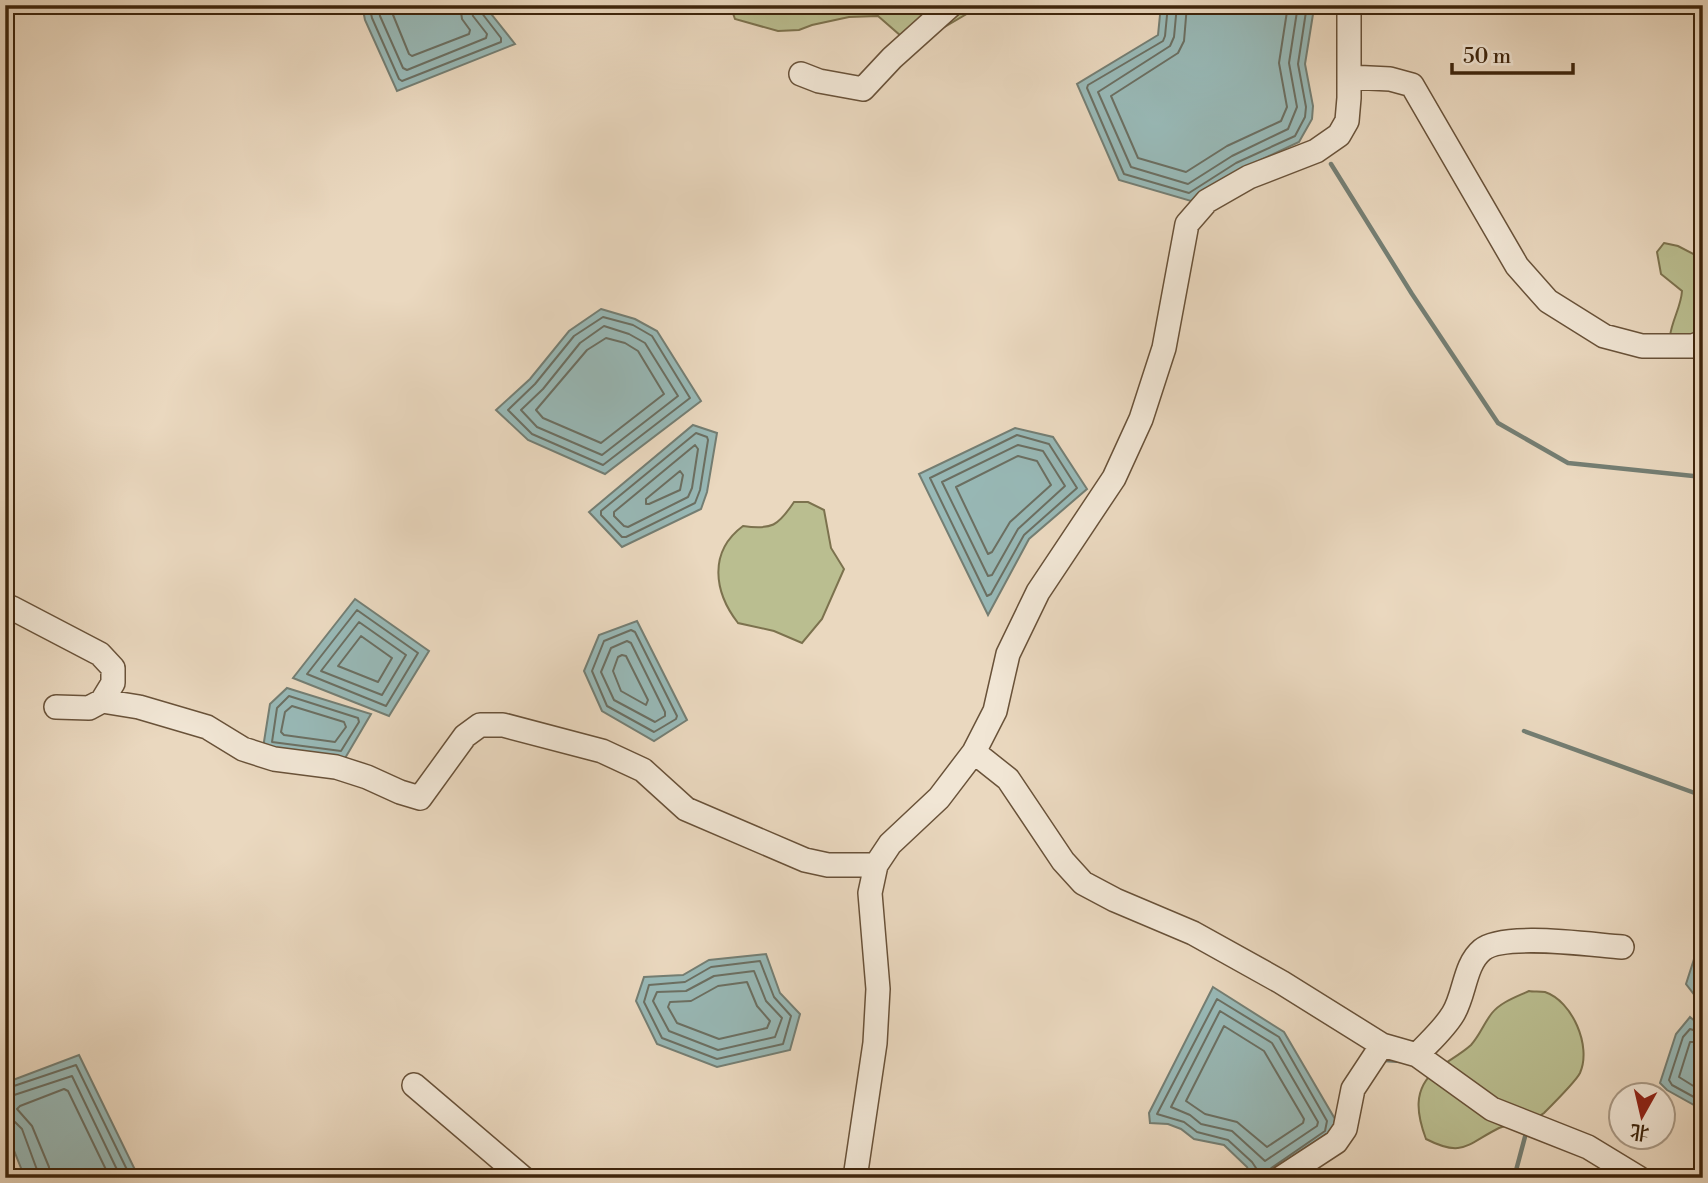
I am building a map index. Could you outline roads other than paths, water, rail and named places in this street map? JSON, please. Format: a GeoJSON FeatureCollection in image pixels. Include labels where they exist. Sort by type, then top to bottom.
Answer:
{"type":"FeatureCollection","features":[{"type":"Feature","properties":{"kind":"street"},"geometry":{"type":"LineString","coordinates":[[801,74],[820,81],[863,89],[892,58],[951,5]]}},
{"type":"Feature","properties":{"kind":"street"},"geometry":{"type":"LineString","coordinates":[[855,1178],[875,1043],[878,989],[870,893],[876,865],[890,844],[939,798],[974,752],[995,710],[1008,654],[1038,592],[1114,478],[1140,419],[1164,348],[1187,225],[1208,201],[1249,177],[1316,151],[1339,135],[1346,121],[1349,5]]}},
{"type":"Feature","properties":{"kind":"street"},"geometry":{"type":"LineString","coordinates":[[1349,77],[1390,79],[1412,85],[1517,266],[1548,300],[1604,336],[1642,346],[1693,346],[1703,342]]}},
{"type":"Feature","properties":{"kind":"street"},"geometry":{"type":"LineString","coordinates":[[5,609],[12,608],[100,654],[113,668],[113,683],[102,701],[89,708],[56,707]]}},
{"type":"Feature","properties":{"kind":"street"},"geometry":{"type":"LineString","coordinates":[[102,701],[139,707],[207,727],[243,749],[274,759],[336,767],[420,798],[465,736],[480,725],[503,725],[603,751],[643,770],[686,809],[805,860],[828,866],[876,865]]}},
{"type":"Feature","properties":{"kind":"street"},"geometry":{"type":"LineString","coordinates":[[974,752],[1008,779],[1063,861],[1083,883],[1115,900],[1193,933],[1280,982],[1382,1045],[1417,1055],[1492,1109],[1588,1147],[1639,1178]]}},
{"type":"Feature","properties":{"kind":"street"},"geometry":{"type":"LineString","coordinates":[[1417,1055],[1452,1015],[1470,967],[1482,949],[1514,940],[1622,947]]}},
{"type":"Feature","properties":{"kind":"street"},"geometry":{"type":"LineString","coordinates":[[1281,1178],[1336,1142],[1345,1129],[1353,1089],[1382,1045]]}},
{"type":"Feature","properties":{"kind":"street"},"geometry":{"type":"LineString","coordinates":[[414,1084],[523,1178]]}},
{"type":"Feature","properties":{"kind":"water"},"geometry":{"type":"Polygon","coordinates":[[[362,5],[484,5],[515,44],[397,91],[365,20],[362,5]]]}},
{"type":"Feature","properties":{"kind":"water"},"geometry":{"type":"Polygon","coordinates":[[[1161,5],[1313,5],[1314,8],[1305,64],[1313,106],[1312,119],[1299,142],[1239,170],[1191,201],[1119,180],[1077,84],[1158,35],[1161,5]]]}},
{"type":"Feature","properties":{"kind":"water"},"geometry":{"type":"Polygon","coordinates":[[[601,309],[635,319],[657,331],[701,401],[605,474],[528,440],[496,410],[530,379],[569,331],[601,309]]]}},
{"type":"Feature","properties":{"kind":"water"},"geometry":{"type":"Polygon","coordinates":[[[693,425],[717,433],[707,492],[701,509],[622,547],[589,512],[693,425]]]}},
{"type":"Feature","properties":{"kind":"water"},"geometry":{"type":"Polygon","coordinates":[[[1015,428],[1053,437],[1087,489],[1029,539],[988,615],[919,474],[1015,428]]]}},
{"type":"Feature","properties":{"kind":"water"},"geometry":{"type":"Polygon","coordinates":[[[355,599],[429,651],[389,716],[293,678],[355,599]]]}},
{"type":"Feature","properties":{"kind":"water"},"geometry":{"type":"Polygon","coordinates":[[[637,621],[687,720],[654,741],[602,711],[584,671],[599,635],[637,621]]]}},
{"type":"Feature","properties":{"kind":"water"},"geometry":{"type":"Polygon","coordinates":[[[287,688],[371,714],[344,760],[263,748],[270,704],[287,688]]]}},
{"type":"Feature","properties":{"kind":"water"},"geometry":{"type":"Polygon","coordinates":[[[1703,931],[1703,1006],[1686,984],[1703,931]]]}},
{"type":"Feature","properties":{"kind":"water"},"geometry":{"type":"Polygon","coordinates":[[[766,954],[780,993],[800,1014],[790,1050],[717,1067],[657,1044],[636,1001],[644,977],[683,975],[709,960],[766,954]]]}},
{"type":"Feature","properties":{"kind":"water"},"geometry":{"type":"Polygon","coordinates":[[[1213,987],[1284,1032],[1335,1119],[1332,1134],[1269,1178],[1252,1178],[1247,1167],[1224,1145],[1194,1139],[1181,1129],[1168,1124],[1150,1123],[1149,1113],[1213,987]]]}},
{"type":"Feature","properties":{"kind":"water"},"geometry":{"type":"Polygon","coordinates":[[[1690,1017],[1703,1028],[1703,1110],[1676,1095],[1676,1082],[1660,1082],[1676,1034],[1690,1017]]]}},
{"type":"Feature","properties":{"kind":"water"},"geometry":{"type":"Polygon","coordinates":[[[79,1055],[139,1178],[25,1178],[5,1128],[5,1083],[79,1055]]]}},
{"type":"Feature","properties":{"kind":"waterway"},"geometry":{"type":"LineString","coordinates":[[1331,164],[1412,294],[1498,423],[1568,463],[1703,477]]}},
{"type":"Feature","properties":{"kind":"waterway"},"geometry":{"type":"LineString","coordinates":[[1524,731],[1703,796]]}},
{"type":"Feature","properties":{"kind":"waterway"},"geometry":{"type":"LineString","coordinates":[[1385,1060],[1401,1061]]}},
{"type":"Feature","properties":{"kind":"waterway"},"geometry":{"type":"LineString","coordinates":[[1514,1178],[1526,1133]]}}]}
